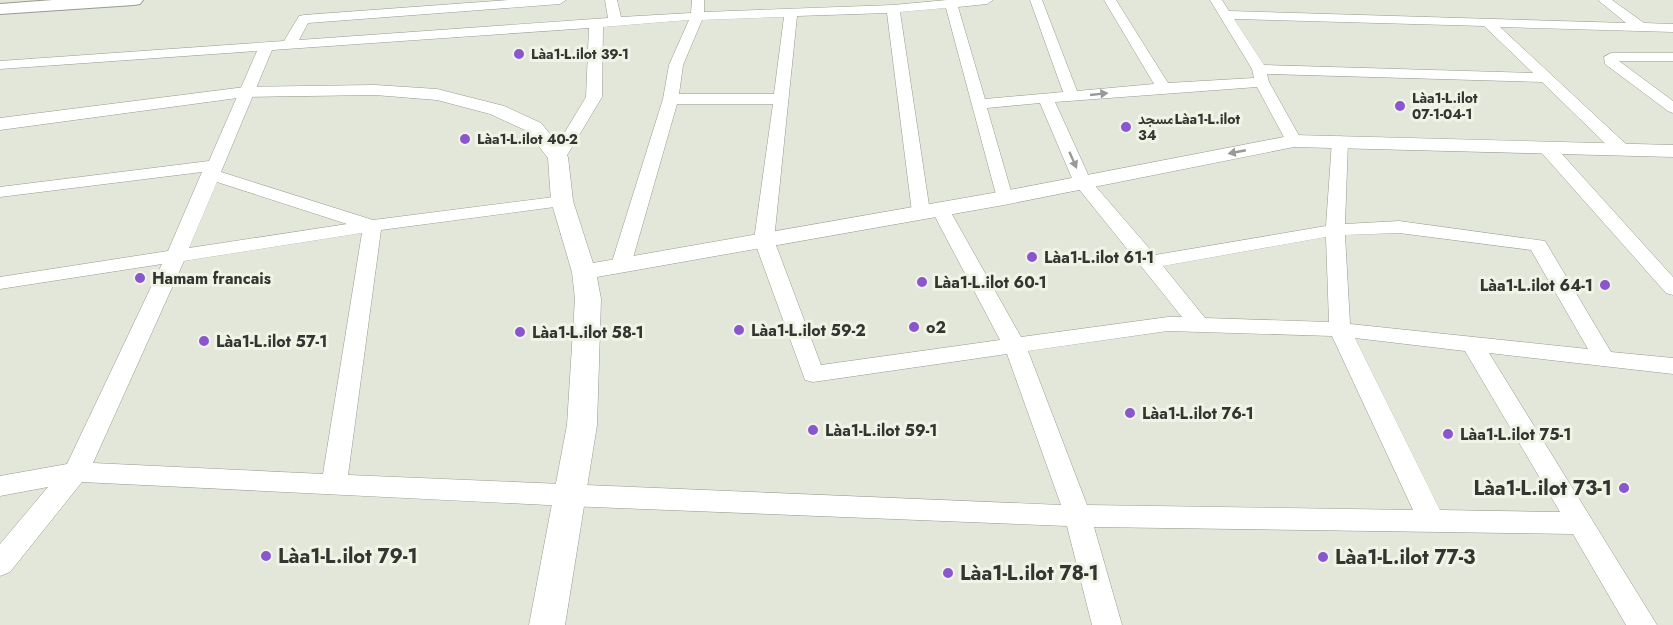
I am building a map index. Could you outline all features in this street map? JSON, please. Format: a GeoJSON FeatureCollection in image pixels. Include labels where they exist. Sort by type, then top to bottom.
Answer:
{"type":"FeatureCollection","features":[{"type":"Feature","properties":{"kind":"main road"},"geometry":{"type":"LineString","coordinates":[[0,9],[134,0]]}},
{"type":"Feature","properties":{"kind":"street"},"geometry":{"type":"LineString","coordinates":[[290,43],[304,19],[561,0]]}},
{"type":"Feature","properties":{"kind":"street"},"geometry":{"type":"LineString","coordinates":[[610,0],[615,22]]}},
{"type":"Feature","properties":{"kind":"street"},"geometry":{"type":"LineString","coordinates":[[0,65],[290,43],[596,24],[698,8],[791,14],[840,6],[893,9],[987,0]]}},
{"type":"Feature","properties":{"kind":"street"},"geometry":{"type":"LineString","coordinates":[[1036,0],[1072,97]]}},
{"type":"Feature","properties":{"kind":"street"},"geometry":{"type":"LineString","coordinates":[[1110,0],[1164,87]]}},
{"type":"Feature","properties":{"kind":"street"},"geometry":{"type":"LineString","coordinates":[[1216,0],[1294,141]]}},
{"type":"Feature","properties":{"kind":"street"},"geometry":{"type":"LineString","coordinates":[[1604,0],[1673,55]]}},
{"type":"Feature","properties":{"kind":"street"},"geometry":{"type":"LineString","coordinates":[[951,4],[1004,198]]}},
{"type":"Feature","properties":{"kind":"street"},"geometry":{"type":"LineString","coordinates":[[621,265],[671,99],[676,65],[698,8]]}},
{"type":"Feature","properties":{"kind":"street"},"geometry":{"type":"LineString","coordinates":[[893,9],[930,210],[1015,347],[1078,516],[1107,625]]}},
{"type":"Feature","properties":{"kind":"street"},"geometry":{"type":"LineString","coordinates":[[791,14],[764,240],[813,374],[1168,324],[1340,330],[1673,366]]}},
{"type":"Feature","properties":{"kind":"street"},"geometry":{"type":"LineString","coordinates":[[1225,15],[1673,28]]}},
{"type":"Feature","properties":{"kind":"street"},"geometry":{"type":"LineString","coordinates":[[558,157],[594,98],[597,54],[596,24]]}},
{"type":"Feature","properties":{"kind":"street"},"geometry":{"type":"LineString","coordinates":[[1489,24],[1622,150]]}},
{"type":"Feature","properties":{"kind":"street"},"geometry":{"type":"LineString","coordinates":[[0,564],[76,472],[176,256],[267,45]]}},
{"type":"Feature","properties":{"kind":"street"},"geometry":{"type":"LineString","coordinates":[[1673,55],[1621,55],[1611,57],[1610,61],[1673,108]]}},
{"type":"Feature","properties":{"kind":"street"},"geometry":{"type":"LineString","coordinates":[[978,104],[1072,97],[1260,76],[1548,78]]}},
{"type":"Feature","properties":{"kind":"street"},"geometry":{"type":"LineString","coordinates":[[0,124],[245,92],[375,90],[437,95],[497,110],[534,127],[558,157],[562,201],[584,272],[588,299],[582,425],[547,625]]}},
{"type":"Feature","properties":{"kind":"street"},"geometry":{"type":"LineString","coordinates":[[671,99],[780,99]]}},
{"type":"Feature","properties":{"kind":"street"},"geometry":{"type":"LineString","coordinates":[[1046,99],[1083,183],[1150,262],[1198,325]]}},
{"type":"Feature","properties":{"kind":"street"},"geometry":{"type":"LineString","coordinates":[[584,272],[1004,198],[1294,141],[1673,151]]}},
{"type":"Feature","properties":{"kind":"street"},"geometry":{"type":"LineString","coordinates":[[1340,141],[1335,230],[1340,330],[1432,522]]}},
{"type":"Feature","properties":{"kind":"street"},"geometry":{"type":"LineString","coordinates":[[1546,147],[1673,289]]}},
{"type":"Feature","properties":{"kind":"street"},"geometry":{"type":"LineString","coordinates":[[0,192],[212,169],[372,225]]}},
{"type":"Feature","properties":{"kind":"street"},"geometry":{"type":"LineString","coordinates":[[0,283],[372,225],[562,201]]}},
{"type":"Feature","properties":{"kind":"street"},"geometry":{"type":"LineString","coordinates":[[334,484],[372,225]]}},
{"type":"Feature","properties":{"kind":"street"},"geometry":{"type":"LineString","coordinates":[[1150,262],[1335,230],[1399,227],[1538,245],[1604,358]]}},
{"type":"Feature","properties":{"kind":"street"},"geometry":{"type":"LineString","coordinates":[[1472,344],[1642,625]]}},
{"type":"Feature","properties":{"kind":"street"},"geometry":{"type":"LineString","coordinates":[[0,486],[76,472],[568,496],[1078,516],[1580,523]]}},
{"type":"Feature","properties":{"kind":"place","name":"Làa1-L.ilot 39-1"},"geometry":{"type":"Point","coordinates":[519,54]}},
{"type":"Feature","properties":{"kind":"place","name":"Làa1-L.ilot 07-1-04-1"},"geometry":{"type":"Point","coordinates":[1400,106]}},
{"type":"Feature","properties":{"kind":"place","name":"مسجدLàa1-L.ilot 34"},"geometry":{"type":"Point","coordinates":[1126,127]}},
{"type":"Feature","properties":{"kind":"place","name":"Làa1-L.ilot 40-2"},"geometry":{"type":"Point","coordinates":[465,139]}},
{"type":"Feature","properties":{"kind":"place","name":"Làa1-L.ilot 61-1"},"geometry":{"type":"Point","coordinates":[1032,257]}},
{"type":"Feature","properties":{"kind":"place","name":"Hamam francais"},"geometry":{"type":"Point","coordinates":[140,278]}},
{"type":"Feature","properties":{"kind":"place","name":"Làa1-L.ilot 60-1"},"geometry":{"type":"Point","coordinates":[922,282]}},
{"type":"Feature","properties":{"kind":"place","name":"Làa1-L.ilot 64-1"},"geometry":{"type":"Point","coordinates":[1605,285]}},
{"type":"Feature","properties":{"kind":"place","name":"o2"},"geometry":{"type":"Point","coordinates":[914,327]}},
{"type":"Feature","properties":{"kind":"place","name":"Làa1-L.ilot 59-2"},"geometry":{"type":"Point","coordinates":[739,330]}},
{"type":"Feature","properties":{"kind":"place","name":"Làa1-L.ilot 58-1"},"geometry":{"type":"Point","coordinates":[520,332]}},
{"type":"Feature","properties":{"kind":"place","name":"Làa1-L.ilot 57-1"},"geometry":{"type":"Point","coordinates":[204,341]}},
{"type":"Feature","properties":{"kind":"place","name":"Làa1-L.ilot 76-1"},"geometry":{"type":"Point","coordinates":[1130,413]}},
{"type":"Feature","properties":{"kind":"place","name":"Làa1-L.ilot 59-1"},"geometry":{"type":"Point","coordinates":[813,430]}},
{"type":"Feature","properties":{"kind":"place","name":"Làa1-L.ilot 75-1"},"geometry":{"type":"Point","coordinates":[1448,434]}},
{"type":"Feature","properties":{"kind":"place","name":"Làa1-L.ilot 73-1"},"geometry":{"type":"Point","coordinates":[1624,488]}},
{"type":"Feature","properties":{"kind":"place","name":"Làa1-L.ilot 79-1"},"geometry":{"type":"Point","coordinates":[266,556]}},
{"type":"Feature","properties":{"kind":"place","name":"Làa1-L.ilot 77-3"},"geometry":{"type":"Point","coordinates":[1323,557]}},
{"type":"Feature","properties":{"kind":"place","name":"Làa1-L.ilot 78-1"},"geometry":{"type":"Point","coordinates":[948,573]}}]}
